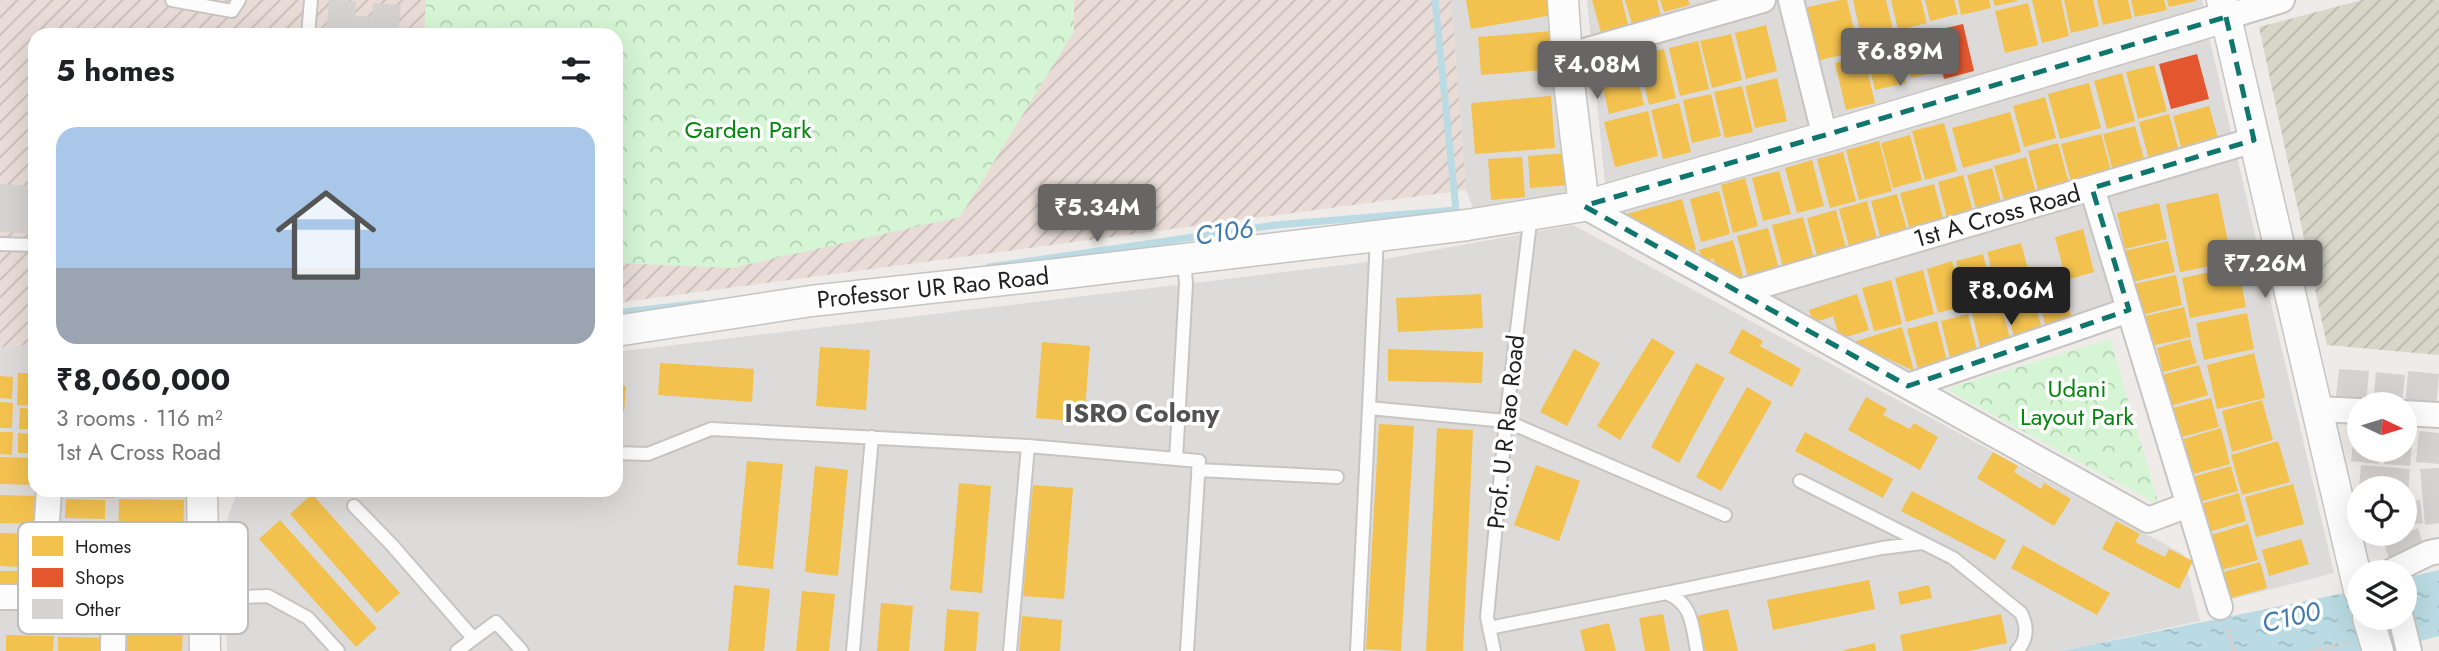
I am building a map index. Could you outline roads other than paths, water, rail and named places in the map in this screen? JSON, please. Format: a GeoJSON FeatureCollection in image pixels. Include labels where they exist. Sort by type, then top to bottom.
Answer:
{"type":"FeatureCollection","features":[{"type":"Feature","properties":{"kind":"street"},"geometry":{"type":"LineString","coordinates":[[1563,0],[1584,206],[2148,520],[2189,505]]}},
{"type":"Feature","properties":{"kind":"street"},"geometry":{"type":"LineString","coordinates":[[1567,56],[1763,0]]}},
{"type":"Feature","properties":{"kind":"street"},"geometry":{"type":"LineString","coordinates":[[1791,0],[1825,137]]}},
{"type":"Feature","properties":{"kind":"street"},"geometry":{"type":"LineString","coordinates":[[2282,0],[2224,8],[2351,560]]}},
{"type":"Feature","properties":{"kind":"street","name":"Professor UR Rao Road"},"geometry":{"type":"LineString","coordinates":[[623,330],[811,301],[1467,225],[1584,206],[1825,137],[2224,8]]}},
{"type":"Feature","properties":{"kind":"street","name":"1st A Cross Road"},"geometry":{"type":"LineString","coordinates":[[1739,292],[2255,141]]}},
{"type":"Feature","properties":{"kind":"street"},"geometry":{"type":"LineString","coordinates":[[2092,188],[2220,607]]}},
{"type":"Feature","properties":{"kind":"street"},"geometry":{"type":"LineString","coordinates":[[1908,386],[2129,310]]}},
{"type":"Feature","properties":{"kind":"street"},"geometry":{"type":"LineString","coordinates":[[2316,409],[2347,410]]}},
{"type":"Feature","properties":{"kind":"street"},"geometry":{"type":"LineString","coordinates":[[2417,414],[2439,415]]}},
{"type":"Feature","properties":{"kind":"street"},"geometry":{"type":"LineString","coordinates":[[47,522],[49,497]]}},
{"type":"Feature","properties":{"kind":"street"},"geometry":{"type":"LineString","coordinates":[[202,497],[203,522]]}},
{"type":"Feature","properties":{"kind":"street"},"geometry":{"type":"LineString","coordinates":[[2417,560],[2439,551]]}},
{"type":"Feature","properties":{"kind":"street"},"geometry":{"type":"LineString","coordinates":[[0,597],[18,597]]}},
{"type":"Feature","properties":{"kind":"street"},"geometry":{"type":"LineString","coordinates":[[2404,630],[2409,651]]}},
{"type":"Feature","properties":{"kind":"lane"},"geometry":{"type":"LineString","coordinates":[[172,0],[232,11],[239,0]]}},
{"type":"Feature","properties":{"kind":"lane"},"geometry":{"type":"LineString","coordinates":[[309,28],[311,0]]}},
{"type":"Feature","properties":{"kind":"lane","name":"Prof. U R Rao Road"},"geometry":{"type":"LineString","coordinates":[[1494,651],[1487,617],[1506,421],[1531,213]]}},
{"type":"Feature","properties":{"kind":"lane"},"geometry":{"type":"LineString","coordinates":[[1357,651],[1377,236]]}},
{"type":"Feature","properties":{"kind":"lane"},"geometry":{"type":"LineString","coordinates":[[0,243],[28,245]]}},
{"type":"Feature","properties":{"kind":"lane"},"geometry":{"type":"LineString","coordinates":[[1176,459],[1186,284],[1184,259]]}},
{"type":"Feature","properties":{"kind":"lane"},"geometry":{"type":"LineString","coordinates":[[1369,408],[1506,421],[1725,514]]}},
{"type":"Feature","properties":{"kind":"lane"},"geometry":{"type":"LineString","coordinates":[[623,453],[648,454],[711,429],[1028,446],[1199,461],[1187,651]]}},
{"type":"Feature","properties":{"kind":"lane"},"geometry":{"type":"LineString","coordinates":[[853,651],[872,438]]}},
{"type":"Feature","properties":{"kind":"lane"},"geometry":{"type":"LineString","coordinates":[[1010,651],[1028,446]]}},
{"type":"Feature","properties":{"kind":"lane"},"geometry":{"type":"LineString","coordinates":[[1198,470],[1336,477]]}},
{"type":"Feature","properties":{"kind":"lane"},"geometry":{"type":"LineString","coordinates":[[1800,481],[1952,558],[2021,613],[2026,622],[2025,639],[2017,651]]}},
{"type":"Feature","properties":{"kind":"lane"},"geometry":{"type":"LineString","coordinates":[[354,506],[473,638]]}},
{"type":"Feature","properties":{"kind":"lane"},"geometry":{"type":"LineString","coordinates":[[1489,628],[1882,548],[1922,543]]}},
{"type":"Feature","properties":{"kind":"lane"},"geometry":{"type":"LineString","coordinates":[[1666,593],[1675,596],[1686,607],[1697,651]]}},
{"type":"Feature","properties":{"kind":"lane"},"geometry":{"type":"LineString","coordinates":[[248,597],[268,596],[307,618],[338,651]]}},
{"type":"Feature","properties":{"kind":"lane"},"geometry":{"type":"LineString","coordinates":[[457,651],[496,622],[522,651]]}},
{"type":"Feature","properties":{"kind":"water","name":"C100"},"geometry":{"type":"Polygon","coordinates":[[[2439,570],[2439,636],[2385,651],[2061,651],[2347,592],[2347,630],[2417,630],[2417,575],[2439,570]]]}},
{"type":"Feature","properties":{"kind":"waterway","name":"C106"},"geometry":{"type":"LineString","coordinates":[[989,267],[1276,225],[1456,210],[1435,0]]}},
{"type":"Feature","properties":{"kind":"waterway","name":"C106"},"geometry":{"type":"LineString","coordinates":[[623,312],[703,303]]}},
{"type":"Feature","properties":{"kind":"district","name":"ISRO Colony"},"geometry":{"type":"Point","coordinates":[1142,413]}},
{"type":"Feature","properties":{"kind":"park label","name":"Garden Park"},"geometry":{"type":"Point","coordinates":[748,130]}},
{"type":"Feature","properties":{"kind":"park label","name":"Udani Layout Park"},"geometry":{"type":"Point","coordinates":[2077,403]}}]}
